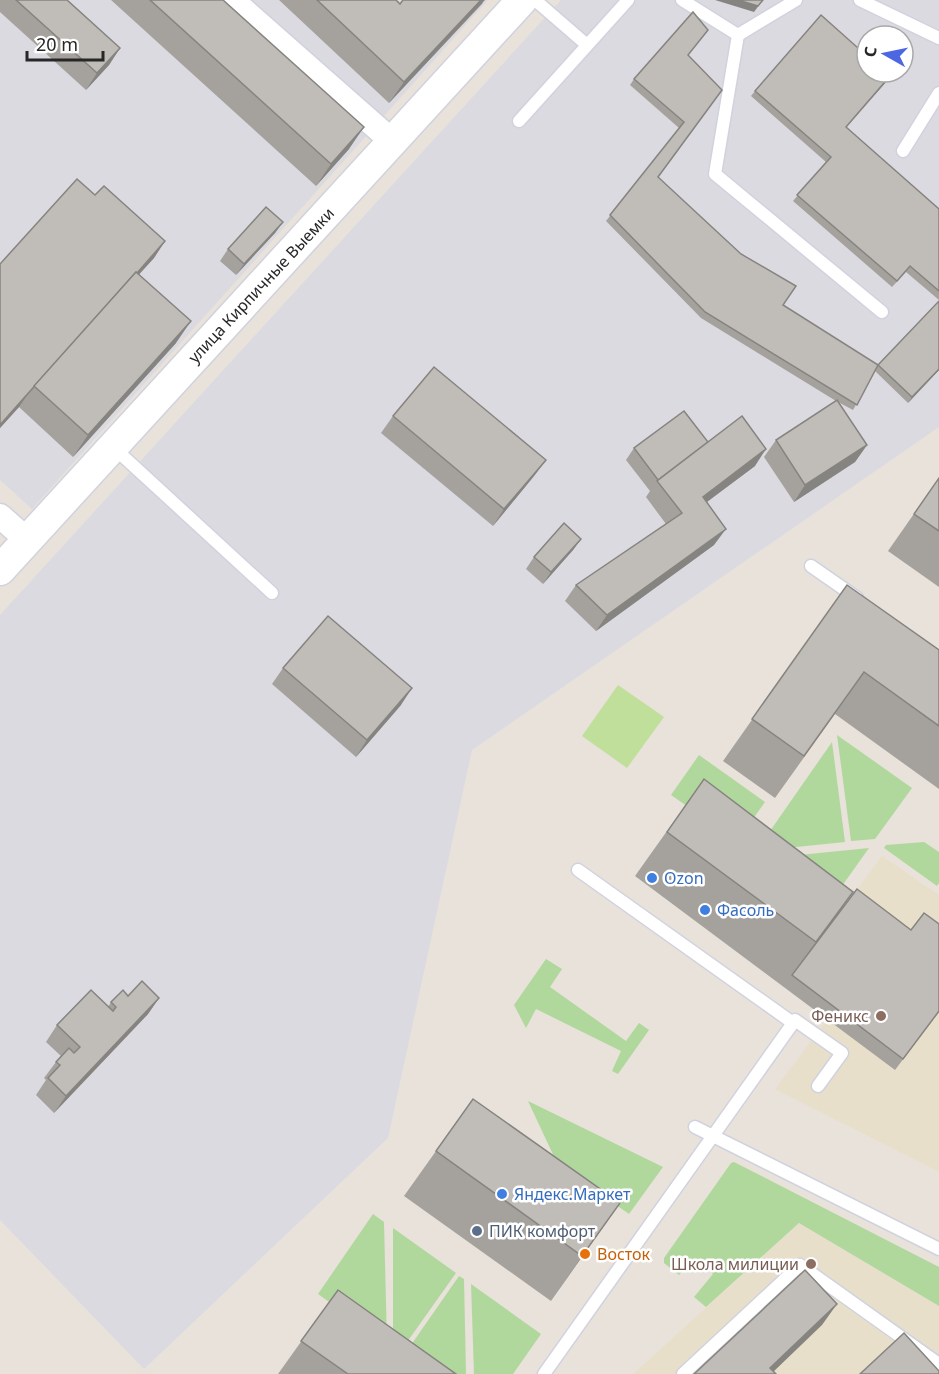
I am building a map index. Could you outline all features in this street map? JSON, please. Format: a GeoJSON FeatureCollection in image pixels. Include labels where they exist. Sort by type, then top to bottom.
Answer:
{"type":"FeatureCollection","features":[{"type":"Feature","properties":{"kind":"street"},"geometry":{"type":"LineString","coordinates":[[232,0],[392,141]]}},
{"type":"Feature","properties":{"kind":"street","name":"улица Кирпичные Выемки"},"geometry":{"type":"LineString","coordinates":[[0,570],[522,0]]}},
{"type":"Feature","properties":{"kind":"street"},"geometry":{"type":"LineString","coordinates":[[0,516],[27,540]]}},
{"type":"Feature","properties":{"kind":"lane"},"geometry":{"type":"LineString","coordinates":[[535,0],[587,45]]}},
{"type":"Feature","properties":{"kind":"lane"},"geometry":{"type":"LineString","coordinates":[[519,121],[628,0]]}},
{"type":"Feature","properties":{"kind":"lane"},"geometry":{"type":"LineString","coordinates":[[682,0],[738,36]]}},
{"type":"Feature","properties":{"kind":"lane"},"geometry":{"type":"LineString","coordinates":[[796,0],[738,36],[715,174],[882,312]]}},
{"type":"Feature","properties":{"kind":"lane"},"geometry":{"type":"LineString","coordinates":[[860,0],[939,38]]}},
{"type":"Feature","properties":{"kind":"lane"},"geometry":{"type":"LineString","coordinates":[[903,152],[939,93]]}},
{"type":"Feature","properties":{"kind":"lane"},"geometry":{"type":"LineString","coordinates":[[113,446],[272,593]]}},
{"type":"Feature","properties":{"kind":"lane"},"geometry":{"type":"LineString","coordinates":[[811,566],[866,605]]}},
{"type":"Feature","properties":{"kind":"lane"},"geometry":{"type":"LineString","coordinates":[[579,870],[793,1023]]}},
{"type":"Feature","properties":{"kind":"lane"},"geometry":{"type":"LineString","coordinates":[[544,1374],[795,1020],[842,1053],[818,1086]]}},
{"type":"Feature","properties":{"kind":"lane"},"geometry":{"type":"LineString","coordinates":[[695,1127],[939,1249]]}},
{"type":"Feature","properties":{"kind":"lane"},"geometry":{"type":"LineString","coordinates":[[683,1374],[800,1265],[939,1364]]}},
{"type":"Feature","properties":{"kind":"shaded area"},"geometry":{"type":"Polygon","coordinates":[[[0,0],[488,0],[32,509],[0,480],[0,0]]]}},
{"type":"Feature","properties":{"kind":"shaded area"},"geometry":{"type":"Polygon","coordinates":[[[561,0],[939,0],[939,427],[472,750],[388,1138],[144,1369],[0,1220],[0,615],[561,0]]]}},
{"type":"Feature","properties":{"kind":"shaded area","name":"Феникс"},"geometry":{"type":"Polygon","coordinates":[[[882,856],[939,895],[939,1172],[775,1089],[827,1020],[784,987],[882,856]]]}},
{"type":"Feature","properties":{"kind":"shaded area","name":"Школа милиции"},"geometry":{"type":"Polygon","coordinates":[[[799,1223],[939,1306],[939,1374],[633,1374],[799,1223]]]}},
{"type":"Feature","properties":{"kind":"green space"},"geometry":{"type":"Polygon","coordinates":[[[618,685],[664,717],[627,768],[582,736],[618,685]]]}},
{"type":"Feature","properties":{"kind":"green space"},"geometry":{"type":"Polygon","coordinates":[[[837,735],[912,788],[875,839],[851,841],[837,735]]]}},
{"type":"Feature","properties":{"kind":"green space"},"geometry":{"type":"Polygon","coordinates":[[[832,742],[845,842],[756,851],[832,742]]]}},
{"type":"Feature","properties":{"kind":"green space"},"geometry":{"type":"Polygon","coordinates":[[[699,755],[765,802],[737,841],[671,795],[699,755]]]}},
{"type":"Feature","properties":{"kind":"green space"},"geometry":{"type":"Polygon","coordinates":[[[924,842],[939,852],[939,883],[937,886],[884,848],[886,845],[924,842]]]}},
{"type":"Feature","properties":{"kind":"green space"},"geometry":{"type":"Polygon","coordinates":[[[869,848],[827,907],[759,859],[869,848]]]}},
{"type":"Feature","properties":{"kind":"green space"},"geometry":{"type":"Polygon","coordinates":[[[546,959],[562,969],[550,987],[626,1041],[639,1023],[649,1030],[618,1074],[612,1071],[621,1051],[536,1009],[526,1028],[514,1005],[546,959]]]}},
{"type":"Feature","properties":{"kind":"green space"},"geometry":{"type":"Polygon","coordinates":[[[528,1101],[663,1167],[629,1214],[557,1163],[528,1101]]]}},
{"type":"Feature","properties":{"kind":"green space"},"geometry":{"type":"Polygon","coordinates":[[[734,1162],[939,1267],[939,1306],[799,1223],[706,1307],[694,1297],[713,1274],[701,1263],[695,1269],[688,1264],[679,1275],[664,1263],[664,1258],[731,1163],[734,1162]]]}},
{"type":"Feature","properties":{"kind":"green space"},"geometry":{"type":"Polygon","coordinates":[[[373,1214],[384,1222],[387,1343],[318,1294],[373,1214]]]}},
{"type":"Feature","properties":{"kind":"green space"},"geometry":{"type":"Polygon","coordinates":[[[393,1228],[456,1273],[400,1352],[393,1347],[393,1228]]]}},
{"type":"Feature","properties":{"kind":"green space"},"geometry":{"type":"Polygon","coordinates":[[[459,1276],[464,1279],[466,1374],[431,1374],[404,1355],[459,1276]]]}},
{"type":"Feature","properties":{"kind":"green space"},"geometry":{"type":"Polygon","coordinates":[[[471,1284],[541,1334],[513,1374],[474,1374],[471,1284]]]}},
{"type":"Feature","properties":{"kind":"building"},"geometry":{"type":"Polygon","coordinates":[[[16,0],[67,0],[120,48],[97,73],[16,0]]]}},
{"type":"Feature","properties":{"kind":"building"},"geometry":{"type":"Polygon","coordinates":[[[150,0],[223,0],[364,127],[331,164],[150,0]]]}},
{"type":"Feature","properties":{"kind":"building"},"geometry":{"type":"Polygon","coordinates":[[[317,0],[396,0],[400,4],[403,0],[481,0],[404,82],[317,0]]]}},
{"type":"Feature","properties":{"kind":"building"},"geometry":{"type":"Polygon","coordinates":[[[738,0],[763,0],[758,6],[738,0]]]}},
{"type":"Feature","properties":{"kind":"building"},"geometry":{"type":"Polygon","coordinates":[[[693,12],[708,30],[688,55],[722,90],[658,177],[741,254],[796,286],[783,305],[878,365],[857,405],[705,312],[610,215],[684,122],[634,79],[693,12]]]}},
{"type":"Feature","properties":{"kind":"building"},"geometry":{"type":"Polygon","coordinates":[[[821,15],[855,45],[855,84],[883,84],[846,127],[939,209],[939,291],[910,266],[897,281],[797,195],[831,157],[755,91],[821,15]]]}},
{"type":"Feature","properties":{"kind":"building"},"geometry":{"type":"Polygon","coordinates":[[[77,179],[95,195],[104,186],[165,241],[0,425],[0,264],[77,179]]]}},
{"type":"Feature","properties":{"kind":"building"},"geometry":{"type":"Polygon","coordinates":[[[266,207],[283,222],[244,264],[228,249],[266,207]]]}},
{"type":"Feature","properties":{"kind":"building"},"geometry":{"type":"Polygon","coordinates":[[[136,272],[191,321],[88,435],[34,386],[136,272]]]}},
{"type":"Feature","properties":{"kind":"building"},"geometry":{"type":"Polygon","coordinates":[[[939,301],[939,369],[912,397],[878,365],[939,301]]]}},
{"type":"Feature","properties":{"kind":"building"},"geometry":{"type":"Polygon","coordinates":[[[434,367],[546,460],[504,509],[393,416],[434,367]]]}},
{"type":"Feature","properties":{"kind":"building"},"geometry":{"type":"Polygon","coordinates":[[[837,400],[867,445],[805,485],[776,440],[837,400]]]}},
{"type":"Feature","properties":{"kind":"building"},"geometry":{"type":"Polygon","coordinates":[[[684,411],[708,442],[658,480],[634,448],[684,411]]]}},
{"type":"Feature","properties":{"kind":"building"},"geometry":{"type":"Polygon","coordinates":[[[742,416],[766,449],[703,497],[726,529],[607,615],[576,585],[682,513],[657,481],[742,416]]]}},
{"type":"Feature","properties":{"kind":"building"},"geometry":{"type":"Polygon","coordinates":[[[939,478],[939,531],[914,514],[939,478]]]}},
{"type":"Feature","properties":{"kind":"building"},"geometry":{"type":"Polygon","coordinates":[[[564,523],[581,539],[551,572],[534,557],[564,523]]]}},
{"type":"Feature","properties":{"kind":"building"},"geometry":{"type":"Polygon","coordinates":[[[847,585],[939,650],[939,726],[864,672],[804,756],[752,719],[847,585]]]}},
{"type":"Feature","properties":{"kind":"building"},"geometry":{"type":"Polygon","coordinates":[[[328,616],[412,688],[367,740],[283,668],[328,616]]]}},
{"type":"Feature","properties":{"kind":"building"},"geometry":{"type":"Polygon","coordinates":[[[704,779],[853,892],[816,942],[667,832],[704,779]]]}},
{"type":"Feature","properties":{"kind":"building"},"geometry":{"type":"Polygon","coordinates":[[[857,889],[911,930],[924,913],[939,924],[939,1011],[903,1059],[792,975],[857,889]]]}},
{"type":"Feature","properties":{"kind":"building"},"geometry":{"type":"Polygon","coordinates":[[[142,981],[159,998],[66,1096],[48,1078],[60,1065],[56,1062],[69,1048],[74,1053],[80,1047],[57,1025],[91,990],[113,1011],[116,1007],[111,1002],[123,990],[128,996],[142,981]]]}},
{"type":"Feature","properties":{"kind":"building"},"geometry":{"type":"Polygon","coordinates":[[[473,1099],[620,1203],[582,1256],[436,1151],[473,1099]]]}},
{"type":"Feature","properties":{"kind":"building"},"geometry":{"type":"Polygon","coordinates":[[[805,1270],[837,1304],[770,1368],[776,1374],[694,1374],[805,1270]]]}},
{"type":"Feature","properties":{"kind":"building"},"geometry":{"type":"Polygon","coordinates":[[[338,1290],[456,1374],[348,1374],[301,1341],[338,1290]]]}},
{"type":"Feature","properties":{"kind":"building"},"geometry":{"type":"Polygon","coordinates":[[[904,1333],[939,1371],[939,1374],[860,1374],[904,1333]]]}},
{"type":"Feature","properties":{"kind":"place","name":"Ozon"},"geometry":{"type":"Point","coordinates":[652,878]}},
{"type":"Feature","properties":{"kind":"place","name":"Фасоль"},"geometry":{"type":"Point","coordinates":[705,910]}},
{"type":"Feature","properties":{"kind":"place","name":"Феникс"},"geometry":{"type":"Point","coordinates":[881,1016]}},
{"type":"Feature","properties":{"kind":"place","name":"Яндекс.Маркет"},"geometry":{"type":"Point","coordinates":[502,1194]}},
{"type":"Feature","properties":{"kind":"place","name":"ПИК комфорт"},"geometry":{"type":"Point","coordinates":[477,1231]}},
{"type":"Feature","properties":{"kind":"place","name":"Восток"},"geometry":{"type":"Point","coordinates":[585,1254]}},
{"type":"Feature","properties":{"kind":"place","name":"Школа милиции"},"geometry":{"type":"Point","coordinates":[811,1264]}}]}
